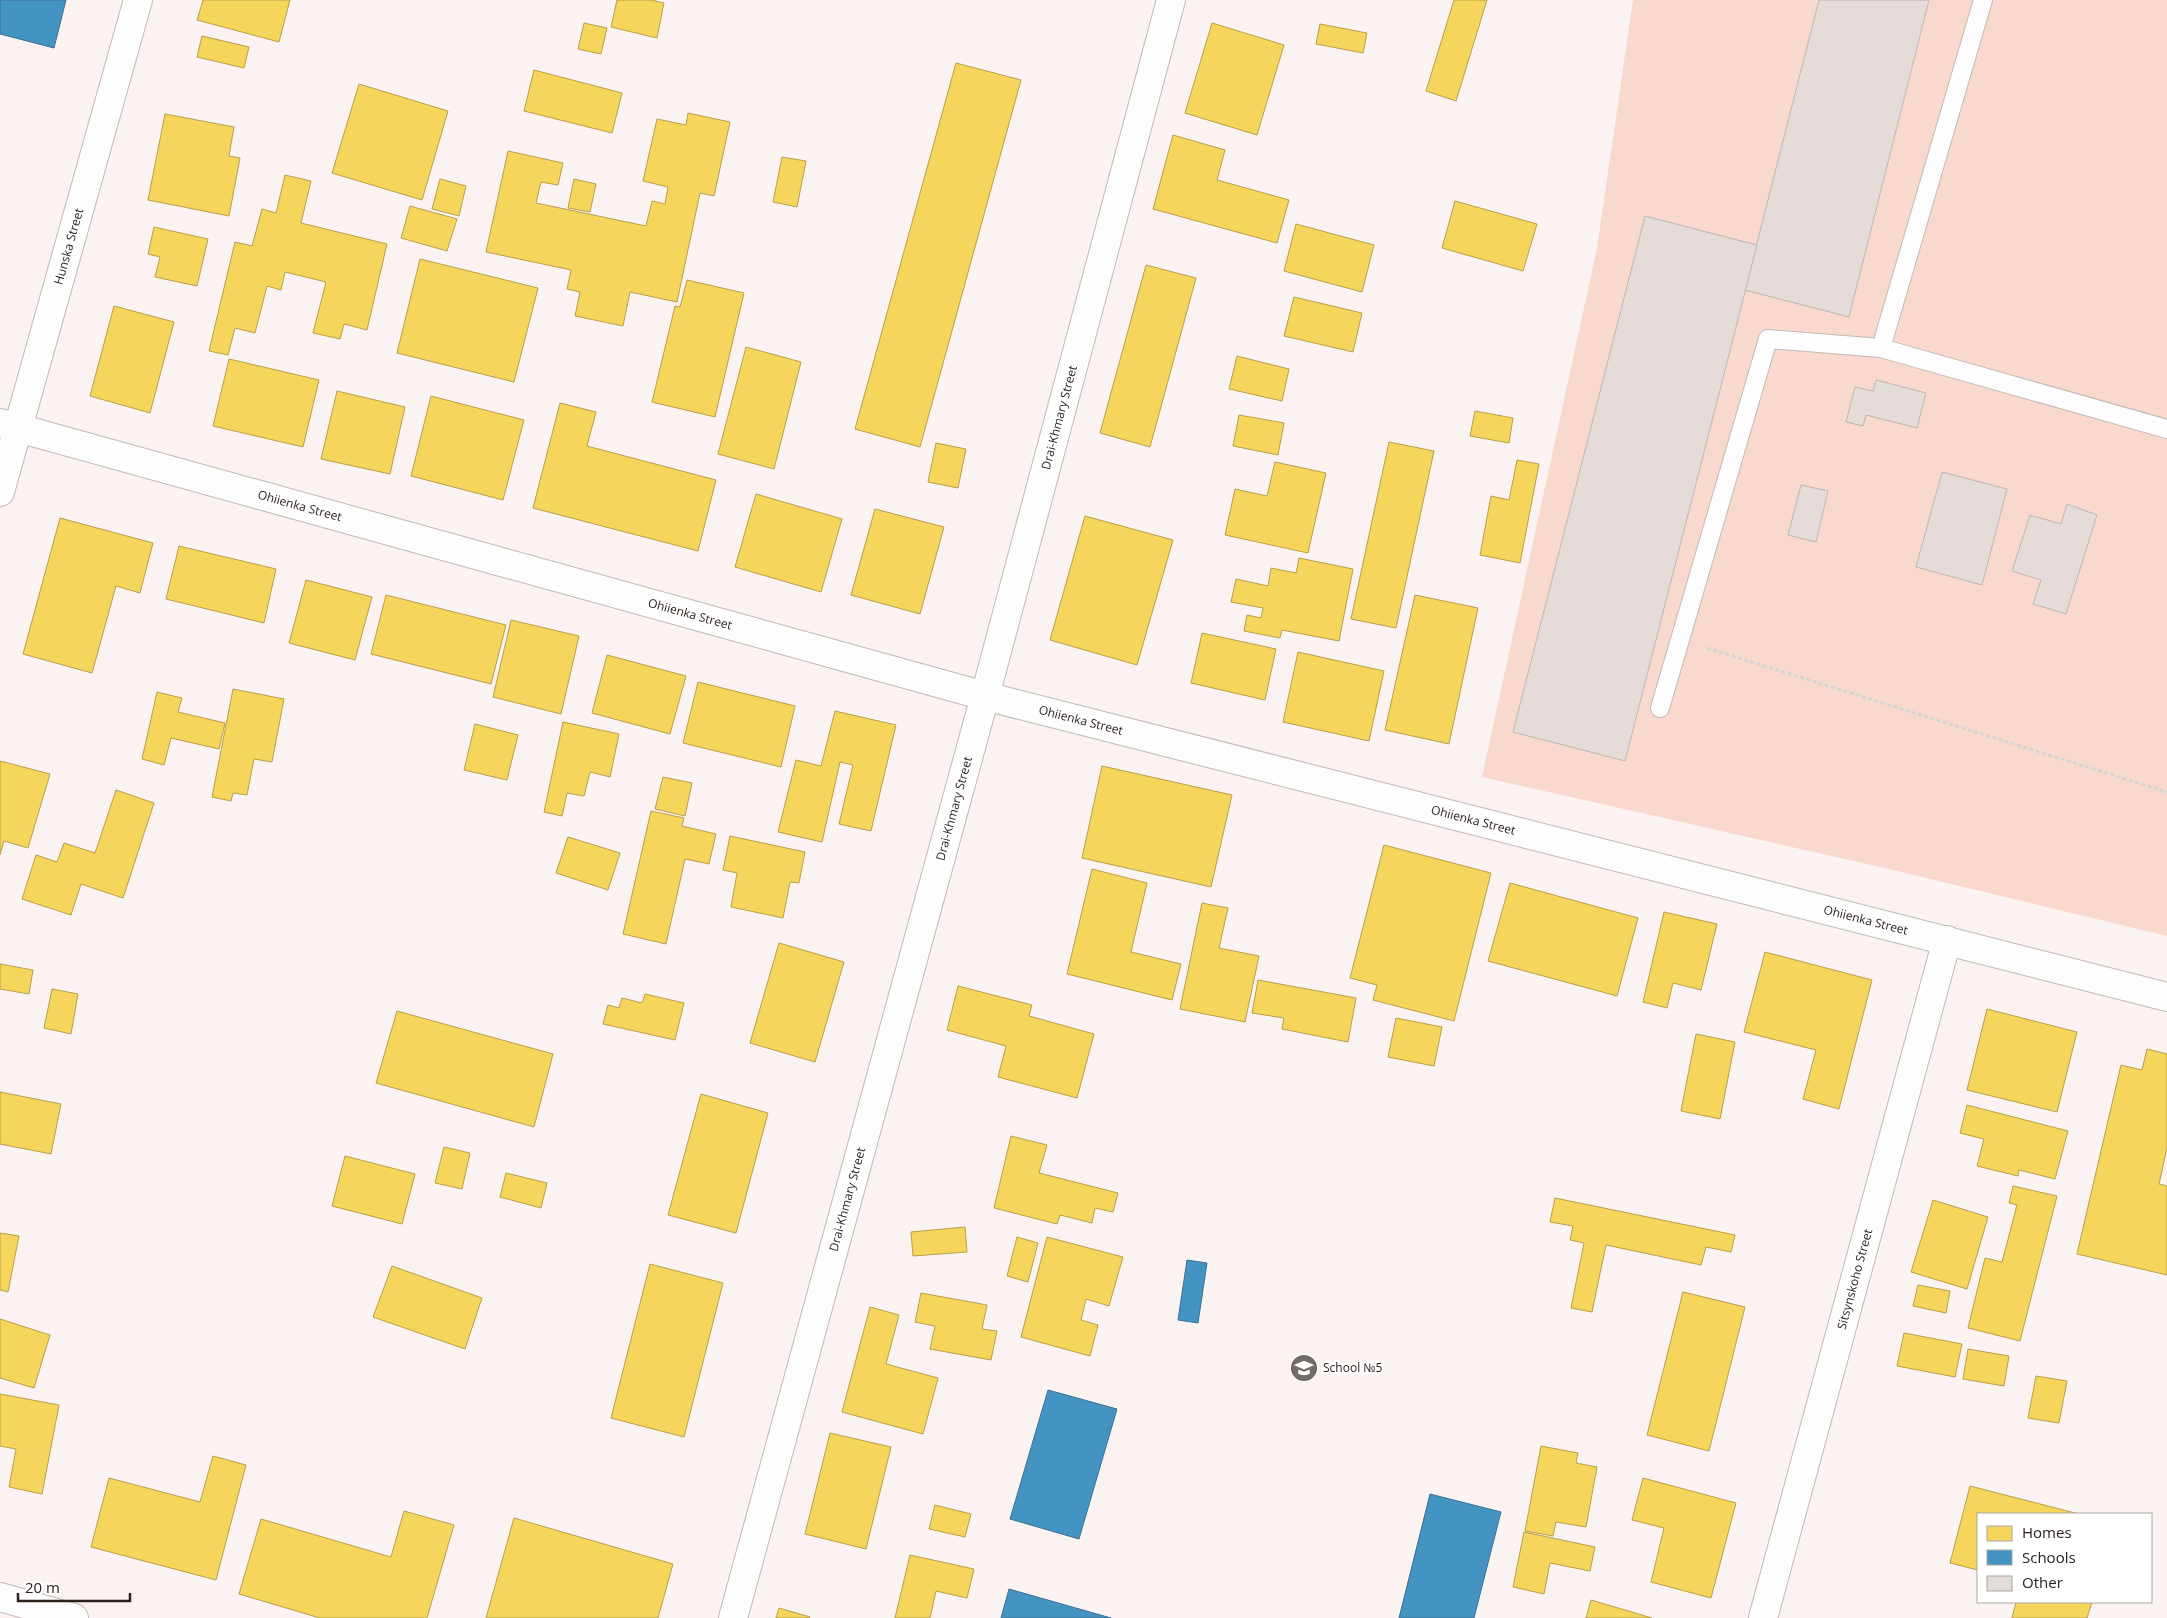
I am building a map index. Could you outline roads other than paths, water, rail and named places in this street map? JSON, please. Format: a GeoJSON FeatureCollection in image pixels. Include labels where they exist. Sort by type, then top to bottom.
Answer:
{"type":"FeatureCollection","features":[{"type":"Feature","properties":{"kind":"street","name":"Hunska Street"},"geometry":{"type":"LineString","coordinates":[[0,492],[9,425],[138,0]]}},
{"type":"Feature","properties":{"kind":"street","name":"Drai-Khmary Street"},"geometry":{"type":"LineString","coordinates":[[733,1618],[985,696],[1171,0]]}},
{"type":"Feature","properties":{"kind":"street","name":"Ohiienka Street"},"geometry":{"type":"LineString","coordinates":[[9,425],[985,696],[2167,997]]}},
{"type":"Feature","properties":{"kind":"street","name":"Sitsynskoho Street"},"geometry":{"type":"LineString","coordinates":[[1763,1618],[1947,940]]}},
{"type":"Feature","properties":{"kind":"street"},"geometry":{"type":"LineString","coordinates":[[0,1598],[74,1618]]}},
{"type":"Feature","properties":{"kind":"lane"},"geometry":{"type":"LineString","coordinates":[[1881,348],[1984,0]]}},
{"type":"Feature","properties":{"kind":"lane"},"geometry":{"type":"LineString","coordinates":[[1660,708],[1768,339],[1881,348],[2167,429]]}},
{"type":"Feature","properties":{"kind":"place","name":"School №5"},"geometry":{"type":"Point","coordinates":[1304,1368]}}]}
